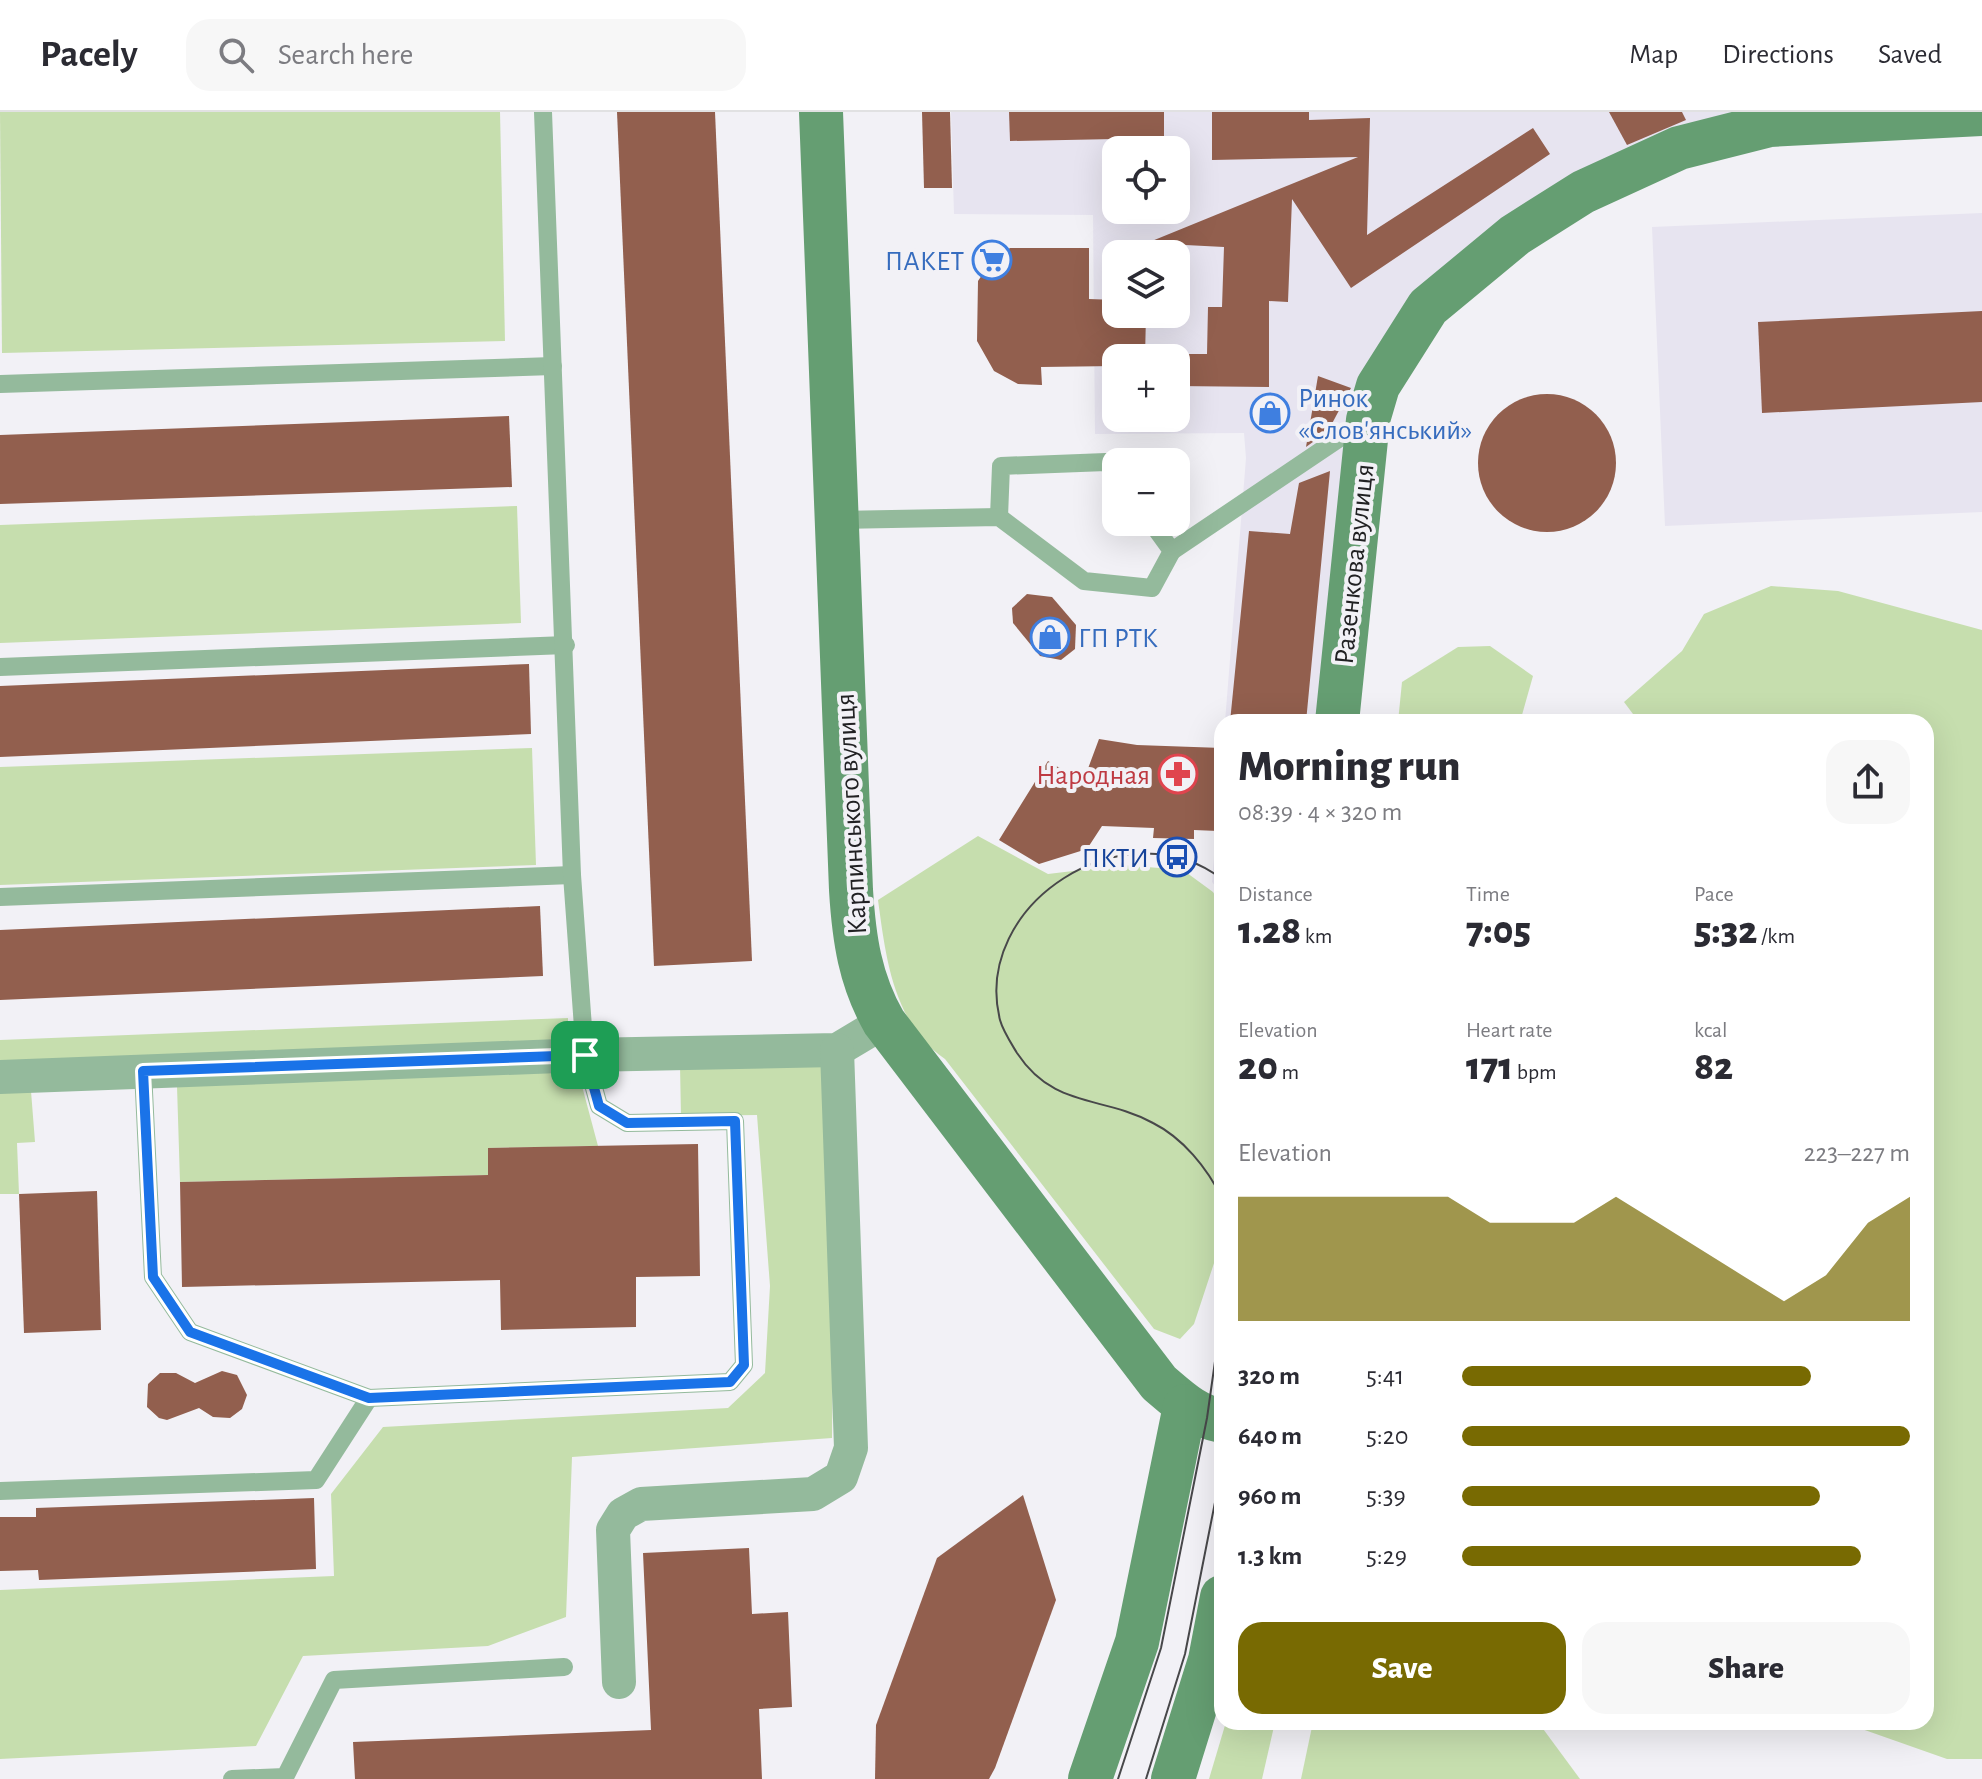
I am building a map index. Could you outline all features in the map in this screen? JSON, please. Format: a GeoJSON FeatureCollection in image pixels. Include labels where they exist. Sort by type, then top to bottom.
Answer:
{"type":"FeatureCollection","features":[{"type":"Feature","properties":{"kind":"street","name":"Карпинського вулиця"},"geometry":{"type":"LineString","coordinates":[[821,112],[854,933],[870,997],[884,1022],[1151,1373],[1204,1414]]}},
{"type":"Feature","properties":{"kind":"street","name":"Разенкова вулиця"},"geometry":{"type":"LineString","coordinates":[[1338,714],[1368,420],[1378,386],[1428,307],[1515,235],[1583,192],[1679,148],[1770,125],[1862,116],[1982,114]]}},
{"type":"Feature","properties":{"kind":"street"},"geometry":{"type":"LineString","coordinates":[[0,1077],[585,1055],[837,1050],[884,1022]]}},
{"type":"Feature","properties":{"kind":"street"},"geometry":{"type":"LineString","coordinates":[[619,1682],[613,1530],[623,1514],[641,1504],[813,1494],[841,1477],[851,1448],[837,1050]]}},
{"type":"Feature","properties":{"kind":"street"},"geometry":{"type":"LineString","coordinates":[[1090,1779],[1137,1642],[1204,1414]]}},
{"type":"Feature","properties":{"kind":"street"},"geometry":{"type":"LineString","coordinates":[[1173,1779],[1214,1639]]}},
{"type":"Feature","properties":{"kind":"lane"},"geometry":{"type":"LineString","coordinates":[[143,1071],[153,1277],[190,1332],[369,1398],[730,1382],[744,1365],[735,1121],[627,1123],[599,1106],[585,1055],[572,875],[566,645],[543,112]]}},
{"type":"Feature","properties":{"kind":"lane"},"geometry":{"type":"LineString","coordinates":[[0,384],[553,366]]}},
{"type":"Feature","properties":{"kind":"lane"},"geometry":{"type":"LineString","coordinates":[[838,520],[999,517],[1084,581],[1152,588],[1172,551],[1368,420]]}},
{"type":"Feature","properties":{"kind":"lane"},"geometry":{"type":"LineString","coordinates":[[999,517],[1001,466],[1102,462]]}},
{"type":"Feature","properties":{"kind":"lane"},"geometry":{"type":"LineString","coordinates":[[1161,536],[1172,551]]}},
{"type":"Feature","properties":{"kind":"lane"},"geometry":{"type":"LineString","coordinates":[[0,667],[566,645]]}},
{"type":"Feature","properties":{"kind":"lane"},"geometry":{"type":"LineString","coordinates":[[0,897],[572,875]]}},
{"type":"Feature","properties":{"kind":"lane"},"geometry":{"type":"LineString","coordinates":[[0,1491],[316,1480],[369,1398]]}},
{"type":"Feature","properties":{"kind":"lane"},"geometry":{"type":"LineString","coordinates":[[232,1779],[285,1777],[334,1680],[564,1667]]}},
{"type":"Feature","properties":{"kind":"shaded area","name":"Ринок «Слов'янський»"},"geometry":{"type":"Polygon","coordinates":[[[951,112],[1797,112],[1766,144],[1649,177],[1542,232],[1415,335],[1365,409],[1325,714],[1226,714],[1246,458],[1244,433],[1095,434],[1093,215],[954,214],[951,112]]]}},
{"type":"Feature","properties":{"kind":"shaded area"},"geometry":{"type":"Polygon","coordinates":[[[1982,213],[1982,512],[1665,526],[1652,227],[1982,213]]]}},
{"type":"Feature","properties":{"kind":"green space"},"geometry":{"type":"Polygon","coordinates":[[[0,112],[500,112],[505,341],[2,353],[0,112]]]}},
{"type":"Feature","properties":{"kind":"green space"},"geometry":{"type":"Polygon","coordinates":[[[517,506],[521,623],[0,643],[0,525],[517,506]]]}},
{"type":"Feature","properties":{"kind":"green space"},"geometry":{"type":"Polygon","coordinates":[[[1771,586],[1838,591],[1982,630],[1982,1759],[1947,1759],[1865,1730],[1934,1730],[1934,714],[1633,714],[1624,702],[1682,651],[1704,614],[1771,586]]]}},
{"type":"Feature","properties":{"kind":"green space"},"geometry":{"type":"Polygon","coordinates":[[[1490,646],[1533,676],[1522,714],[1399,714],[1402,682],[1458,647],[1490,646]]]}},
{"type":"Feature","properties":{"kind":"green space"},"geometry":{"type":"Polygon","coordinates":[[[532,748],[536,865],[0,885],[0,767],[532,748]]]}},
{"type":"Feature","properties":{"kind":"green space"},"geometry":{"type":"Polygon","coordinates":[[[978,836],[1048,874],[1123,865],[1183,870],[1213,892],[1214,1263],[1194,1324],[1180,1339],[1154,1329],[945,1059],[914,1027],[895,988],[878,900],[978,836]]]}},
{"type":"Feature","properties":{"kind":"green space"},"geometry":{"type":"Polygon","coordinates":[[[568,1018],[568,1036],[564,1041],[0,1063],[0,1040],[568,1018]]]}},
{"type":"Feature","properties":{"kind":"green space"},"geometry":{"type":"Polygon","coordinates":[[[810,1062],[826,1069],[835,1103],[832,1438],[572,1457],[566,1617],[488,1646],[303,1656],[256,1746],[0,1759],[0,1590],[334,1576],[331,1494],[383,1427],[728,1408],[765,1373],[770,1286],[757,1115],[681,1116],[680,1065],[810,1062]]]}},
{"type":"Feature","properties":{"kind":"green space"},"geometry":{"type":"Polygon","coordinates":[[[578,1071],[598,1146],[488,1148],[488,1175],[180,1182],[177,1086],[578,1071]]]}},
{"type":"Feature","properties":{"kind":"green space"},"geometry":{"type":"Polygon","coordinates":[[[31,1091],[35,1142],[17,1143],[19,1194],[0,1194],[0,1092],[31,1091]]]}},
{"type":"Feature","properties":{"kind":"green space"},"geometry":{"type":"Polygon","coordinates":[[[1224,1730],[1273,1730],[1262,1779],[1209,1779],[1224,1730]]]}},
{"type":"Feature","properties":{"kind":"green space"},"geometry":{"type":"Polygon","coordinates":[[[1311,1730],[1544,1730],[1580,1779],[1301,1779],[1311,1730]]]}},
{"type":"Feature","properties":{"kind":"building"},"geometry":{"type":"Polygon","coordinates":[[[617,112],[715,112],[752,961],[654,966],[617,112]]]}},
{"type":"Feature","properties":{"kind":"building"},"geometry":{"type":"Polygon","coordinates":[[[922,112],[950,112],[952,188],[924,188],[922,112]]]}},
{"type":"Feature","properties":{"kind":"building"},"geometry":{"type":"Polygon","coordinates":[[[1009,112],[1164,112],[1164,136],[1010,141],[1009,112]]]}},
{"type":"Feature","properties":{"kind":"building"},"geometry":{"type":"Polygon","coordinates":[[[1212,112],[1309,112],[1309,120],[1370,118],[1367,235],[1533,128],[1550,154],[1351,288],[1292,199],[1288,302],[1269,301],[1269,387],[1190,386],[1190,354],[1207,354],[1208,307],[1222,307],[1224,247],[1190,245],[1190,240],[1154,240],[1358,157],[1212,160],[1212,112]]]}},
{"type":"Feature","properties":{"kind":"building"},"geometry":{"type":"Polygon","coordinates":[[[1609,112],[1682,112],[1686,120],[1627,145],[1609,112]]]}},
{"type":"Feature","properties":{"kind":"building"},"geometry":{"type":"Polygon","coordinates":[[[1010,248],[1089,248],[1089,299],[1102,299],[1102,328],[1146,328],[1145,344],[1102,344],[1102,366],[1041,367],[1042,385],[1018,384],[994,371],[977,341],[978,281],[992,260],[1010,248]]]}},
{"type":"Feature","properties":{"kind":"building"},"geometry":{"type":"Polygon","coordinates":[[[1982,311],[1982,402],[1762,413],[1758,322],[1982,311]]]}},
{"type":"Feature","properties":{"kind":"building"},"geometry":{"type":"Polygon","coordinates":[[[1318,376],[1351,388],[1328,431],[1306,447],[1318,376]]]}},
{"type":"Feature","properties":{"kind":"building"},"geometry":{"type":"Polygon","coordinates":[[[1547,394],[1573,399],[1596,414],[1611,437],[1616,463],[1611,489],[1596,512],[1573,527],[1547,532],[1521,527],[1498,512],[1483,489],[1478,463],[1483,437],[1498,414],[1521,399],[1547,394]]]}},
{"type":"Feature","properties":{"kind":"building"},"geometry":{"type":"Polygon","coordinates":[[[509,416],[512,487],[0,504],[0,435],[509,416]]]}},
{"type":"Feature","properties":{"kind":"building"},"geometry":{"type":"Polygon","coordinates":[[[1330,471],[1307,714],[1231,714],[1249,531],[1290,534],[1299,483],[1330,471]]]}},
{"type":"Feature","properties":{"kind":"building","name":"ГП РТК"},"geometry":{"type":"Polygon","coordinates":[[[1027,594],[1052,597],[1076,625],[1075,649],[1061,660],[1040,656],[1013,623],[1012,608],[1027,594]]]}},
{"type":"Feature","properties":{"kind":"building"},"geometry":{"type":"Polygon","coordinates":[[[529,664],[531,734],[0,757],[0,686],[529,664]]]}},
{"type":"Feature","properties":{"kind":"building"},"geometry":{"type":"Polygon","coordinates":[[[1099,739],[1137,745],[1214,748],[1214,831],[1194,830],[1194,839],[1153,838],[1154,828],[1102,826],[1087,849],[1039,864],[999,840],[1048,761],[1083,782],[1099,739]]]}},
{"type":"Feature","properties":{"kind":"building"},"geometry":{"type":"Polygon","coordinates":[[[540,906],[543,976],[0,1000],[0,930],[540,906]]]}},
{"type":"Feature","properties":{"kind":"building"},"geometry":{"type":"Polygon","coordinates":[[[698,1144],[700,1276],[636,1277],[636,1327],[501,1330],[500,1280],[182,1287],[180,1182],[488,1175],[488,1148],[698,1144]]]}},
{"type":"Feature","properties":{"kind":"building"},"geometry":{"type":"Polygon","coordinates":[[[97,1191],[101,1330],[24,1333],[19,1194],[97,1191]]]}},
{"type":"Feature","properties":{"kind":"building"},"geometry":{"type":"Polygon","coordinates":[[[222,1371],[237,1375],[247,1395],[242,1409],[230,1418],[213,1417],[199,1408],[167,1420],[159,1418],[147,1407],[148,1384],[160,1373],[176,1373],[195,1383],[222,1371]]]}},
{"type":"Feature","properties":{"kind":"building"},"geometry":{"type":"Polygon","coordinates":[[[1023,1495],[1056,1600],[995,1768],[989,1779],[875,1779],[876,1725],[937,1558],[1023,1495]]]}},
{"type":"Feature","properties":{"kind":"building"},"geometry":{"type":"Polygon","coordinates":[[[314,1498],[316,1569],[39,1580],[38,1570],[0,1571],[0,1517],[36,1517],[36,1508],[314,1498]]]}},
{"type":"Feature","properties":{"kind":"building"},"geometry":{"type":"Polygon","coordinates":[[[749,1548],[752,1614],[788,1612],[792,1707],[759,1709],[762,1779],[355,1779],[353,1742],[651,1730],[643,1553],[749,1548]]]}},
{"type":"Feature","properties":{"kind":"tram line"},"geometry":{"type":"LineString","coordinates":[[1214,875],[1183,859],[1142,854],[1101,861],[1064,878],[1032,905],[1009,939],[997,978],[1001,1024],[1031,1071],[1063,1092],[1134,1114],[1164,1129],[1193,1155],[1214,1184]]}},
{"type":"Feature","properties":{"kind":"tram line"},"geometry":{"type":"LineString","coordinates":[[1118,1779],[1161,1648],[1214,1369]]}},
{"type":"Feature","properties":{"kind":"tram line"},"geometry":{"type":"LineString","coordinates":[[1146,1779],[1185,1654],[1214,1507]]}},
{"type":"Feature","properties":{"kind":"place","name":"ПАКЕТ"},"geometry":{"type":"Point","coordinates":[992,260]}},
{"type":"Feature","properties":{"kind":"place","name":"Ринок «Слов'янський»"},"geometry":{"type":"Point","coordinates":[1270,413]}},
{"type":"Feature","properties":{"kind":"place","name":"ГП РТК"},"geometry":{"type":"Point","coordinates":[1050,637]}},
{"type":"Feature","properties":{"kind":"place","name":"Народная"},"geometry":{"type":"Point","coordinates":[1178,774]}},
{"type":"Feature","properties":{"kind":"place","name":"ПКТИ"},"geometry":{"type":"Point","coordinates":[1177,857]}},
{"type":"Feature","properties":{"kind":"route"},"geometry":{"type":"LineString","coordinates":[[585,1055],[599,1106],[627,1123],[735,1121],[744,1365],[730,1382],[369,1398],[190,1332],[153,1277],[143,1071],[585,1055]]}}]}
